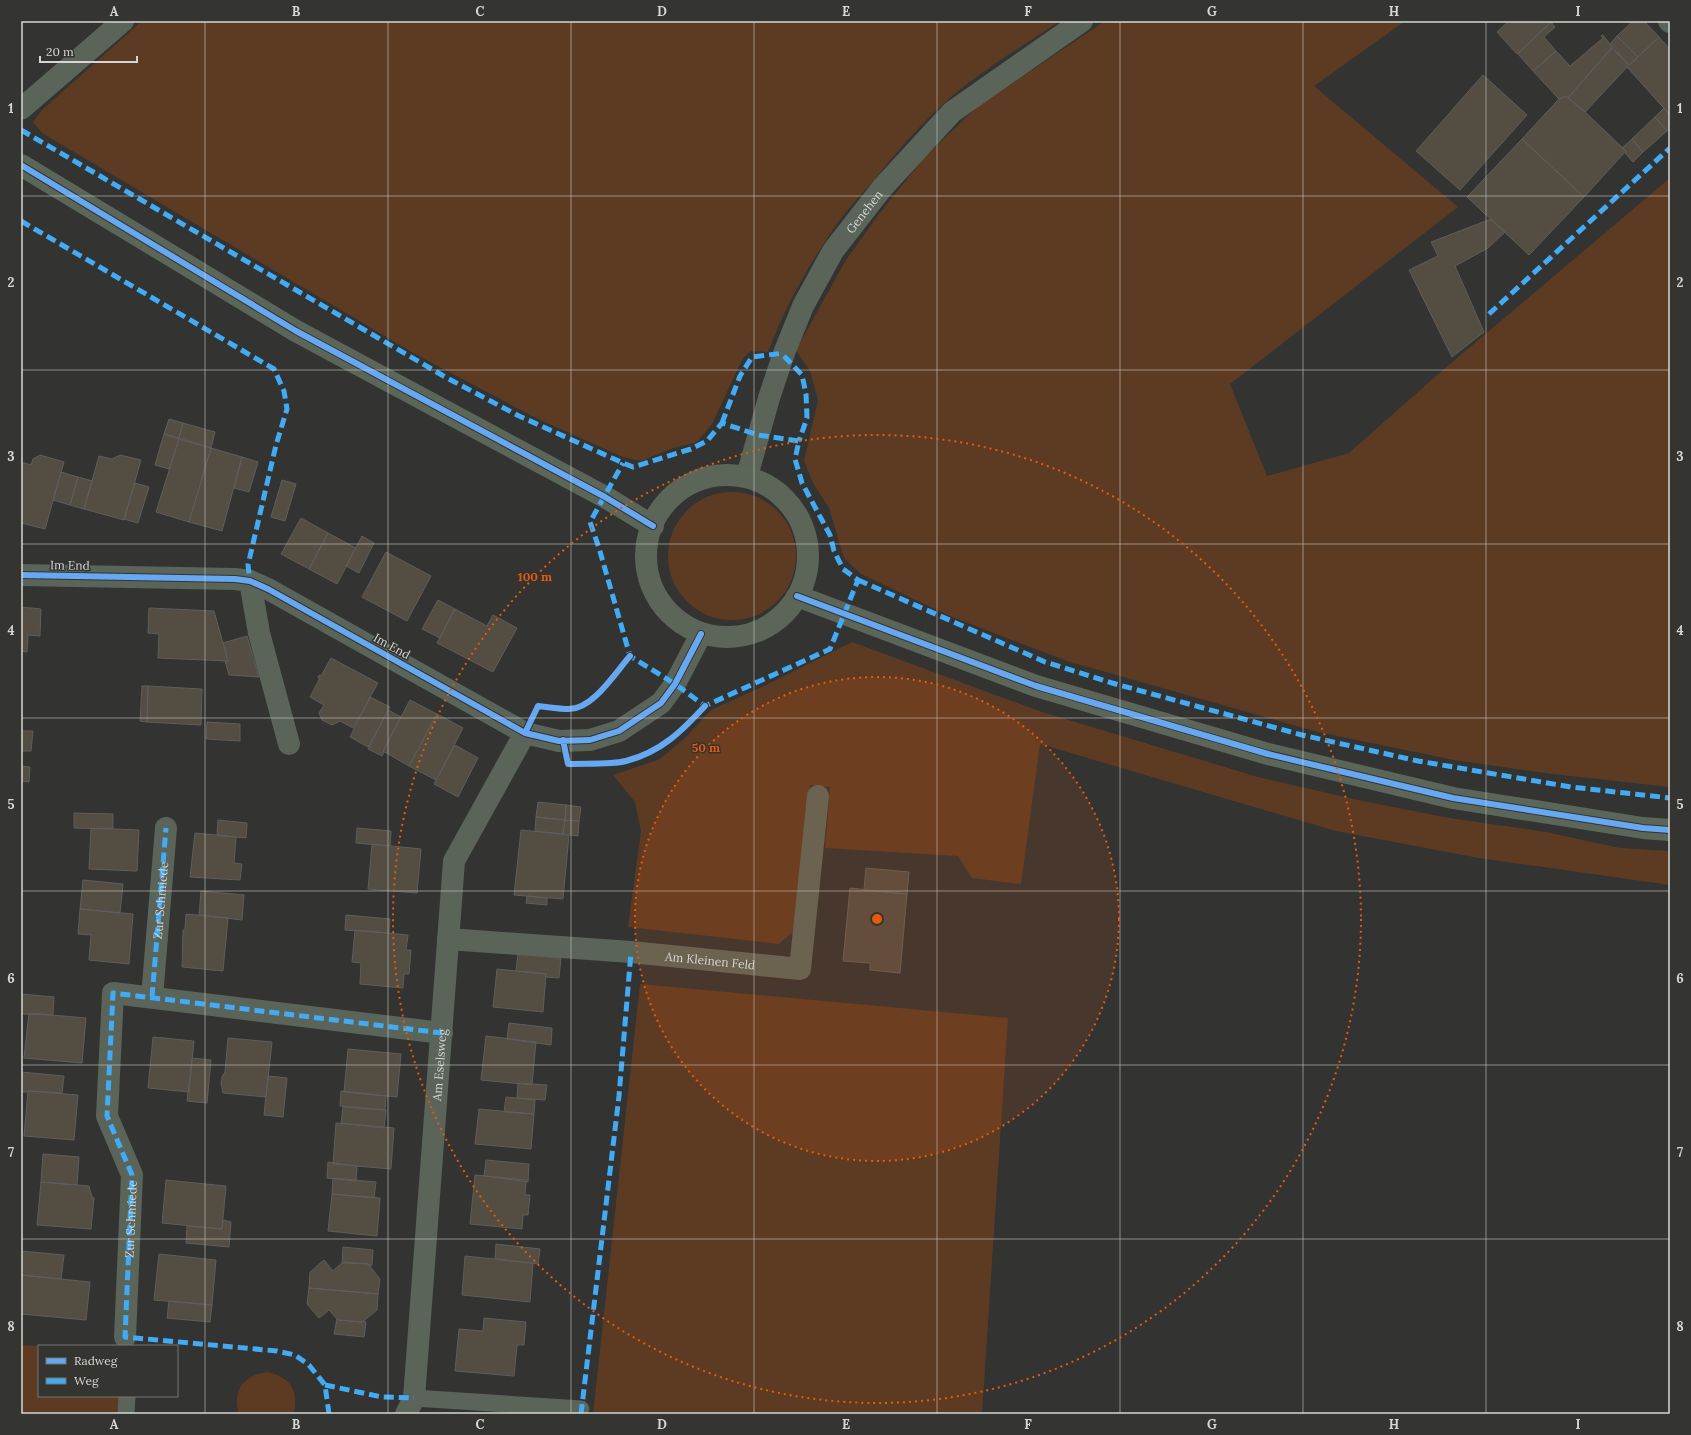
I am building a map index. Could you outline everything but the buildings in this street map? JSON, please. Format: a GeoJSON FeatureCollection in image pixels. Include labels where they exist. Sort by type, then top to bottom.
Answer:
{"type":"FeatureCollection","features":[{"type":"Feature","properties":{"kind":"street"},"geometry":{"type":"LineString","coordinates":[[21,109],[123,21]]}},
{"type":"Feature","properties":{"kind":"street","name":"Genehen"},"geometry":{"type":"LineString","coordinates":[[747,476],[769,398],[787,347],[803,306],[834,251],[882,188],[952,112],[1082,21]]}},
{"type":"Feature","properties":{"kind":"street"},"geometry":{"type":"LineString","coordinates":[[21,165],[296,331],[604,497],[653,526]]}},
{"type":"Feature","properties":{"kind":"street"},"geometry":{"type":"LineString","coordinates":[[726,474],[747,476],[764,482],[791,504],[800,519],[806,535],[808,552],[807,569],[797,596],[788,609],[774,623],[756,633],[736,638],[715,638],[701,634],[674,619],[656,600],[647,576],[646,549],[653,526],[667,501],[684,487],[704,478],[726,474]]}},
{"type":"Feature","properties":{"kind":"street","name":"Im End"},"geometry":{"type":"LineString","coordinates":[[21,575],[235,579],[250,582],[268,589],[525,733],[559,741],[590,740],[619,731],[661,703],[675,684],[701,634]]}},
{"type":"Feature","properties":{"kind":"street"},"geometry":{"type":"LineString","coordinates":[[250,582],[259,633],[288,744]]}},
{"type":"Feature","properties":{"kind":"street"},"geometry":{"type":"LineString","coordinates":[[797,596],[844,615],[1036,686],[1268,754],[1453,798],[1643,828],[1670,830]]}},
{"type":"Feature","properties":{"kind":"street","name":"Am Eselsweg"},"geometry":{"type":"LineString","coordinates":[[410,1406],[442,1033],[454,861],[525,733]]}},
{"type":"Feature","properties":{"kind":"street","name":"Am Kleinen Feld"},"geometry":{"type":"LineString","coordinates":[[448,939],[631,952],[800,969],[818,796]]}},
{"type":"Feature","properties":{"kind":"street","name":"Zur Schmiede"},"geometry":{"type":"LineString","coordinates":[[152,997],[166,828]]}},
{"type":"Feature","properties":{"kind":"street","name":"Zur Schmiede"},"geometry":{"type":"LineString","coordinates":[[126,1342],[132,1175],[107,1116],[113,993],[442,1033]]}},
{"type":"Feature","properties":{"kind":"lane"},"geometry":{"type":"LineString","coordinates":[[126,1414],[127,1397]]}},
{"type":"Feature","properties":{"kind":"lane"},"geometry":{"type":"LineString","coordinates":[[410,1406],[581,1409]]}},
{"type":"Feature","properties":{"kind":"shaded area"},"geometry":{"type":"Polygon","coordinates":[[[142,21],[1060,21],[999,61],[969,83],[923,123],[851,206],[835,227],[812,262],[796,291],[768,352],[751,351],[743,358],[712,424],[697,442],[673,448],[641,461],[623,457],[536,418],[417,355],[42,133],[33,122],[42,110],[142,21]]]}},
{"type":"Feature","properties":{"kind":"shaded area"},"geometry":{"type":"Polygon","coordinates":[[[1105,21],[1405,21],[1314,86],[1458,207],[1230,384],[1267,476],[1349,453],[1444,369],[1670,178],[1670,787],[1553,774],[1454,760],[1318,732],[1067,661],[952,617],[861,574],[844,558],[829,508],[813,483],[804,461],[818,400],[810,371],[796,350],[846,260],[879,214],[925,157],[976,108],[1105,21]]]}},
{"type":"Feature","properties":{"kind":"shaded area"},"geometry":{"type":"Polygon","coordinates":[[[726,492],[738,492],[757,496],[778,510],[792,531],[796,556],[792,581],[778,602],[757,616],[738,620],[726,620],[707,616],[686,602],[672,581],[668,562],[668,550],[672,531],[686,510],[707,496],[726,492]]]}},
{"type":"Feature","properties":{"kind":"shaded area"},"geometry":{"type":"Polygon","coordinates":[[[852,642],[1042,712],[1258,777],[1358,800],[1449,818],[1546,832],[1620,848],[1670,851],[1670,885],[1479,858],[1336,831],[1040,744],[1021,884],[972,878],[958,856],[825,848],[830,787],[810,785],[795,930],[779,944],[628,927],[641,831],[635,802],[613,775],[660,759],[685,738],[711,710],[764,686],[852,642]]]}},
{"type":"Feature","properties":{"kind":"shaded area"},"geometry":{"type":"Polygon","coordinates":[[[640,984],[1008,1018],[982,1414],[593,1414],[640,984]]]}},
{"type":"Feature","properties":{"kind":"shaded area"},"geometry":{"type":"Polygon","coordinates":[[[21,1345],[38,1346],[38,1397],[119,1397],[118,1414],[21,1414],[21,1345]]]}},
{"type":"Feature","properties":{"kind":"shaded area"},"geometry":{"type":"Polygon","coordinates":[[[267,1372],[282,1377],[291,1386],[294,1391],[295,1398],[294,1413],[239,1414],[237,1398],[238,1391],[241,1386],[252,1377],[267,1372]]]}},
{"type":"Feature","properties":{"kind":"marked path"},"geometry":{"type":"LineString","coordinates":[[21,130],[447,378],[519,416],[633,467],[691,449],[707,441],[722,423],[758,435],[799,441],[795,459],[802,483],[830,535],[834,551],[843,569],[858,580],[830,649],[705,706],[675,684],[630,656],[590,522],[623,463]]}},
{"type":"Feature","properties":{"kind":"marked path"},"geometry":{"type":"LineString","coordinates":[[1489,314],[1670,148]]}},
{"type":"Feature","properties":{"kind":"marked path"},"geometry":{"type":"LineString","coordinates":[[21,221],[274,369],[284,391],[287,409],[276,445],[248,565],[250,581]]}},
{"type":"Feature","properties":{"kind":"marked path"},"geometry":{"type":"LineString","coordinates":[[722,423],[740,376],[752,357],[784,353]]}},
{"type":"Feature","properties":{"kind":"marked path"},"geometry":{"type":"LineString","coordinates":[[784,356],[802,375],[806,394],[807,418],[799,441]]}},
{"type":"Feature","properties":{"kind":"marked path"},"geometry":{"type":"LineString","coordinates":[[858,580],[1045,662],[1112,683],[1302,735],[1418,761],[1571,787],[1670,798]]}},
{"type":"Feature","properties":{"kind":"marked path"},"geometry":{"type":"LineString","coordinates":[[152,997],[166,828]]}},
{"type":"Feature","properties":{"kind":"marked path"},"geometry":{"type":"LineString","coordinates":[[581,1414],[619,1096],[631,952]]}},
{"type":"Feature","properties":{"kind":"marked path"},"geometry":{"type":"LineString","coordinates":[[329,1414],[325,1385],[309,1365],[295,1355],[277,1351],[125,1337],[132,1175],[107,1116],[113,993],[442,1033]]}},
{"type":"Feature","properties":{"kind":"marked path"},"geometry":{"type":"LineString","coordinates":[[325,1385],[382,1397],[414,1398]]}},
{"type":"Feature","properties":{"kind":"cycle path"},"geometry":{"type":"LineString","coordinates":[[21,165],[296,331],[605,497],[653,526]]}},
{"type":"Feature","properties":{"kind":"cycle path"},"geometry":{"type":"LineString","coordinates":[[21,575],[235,579],[250,581],[268,589],[525,733],[559,741],[590,740],[619,731],[661,703],[675,684],[701,634]]}},
{"type":"Feature","properties":{"kind":"cycle path"},"geometry":{"type":"LineString","coordinates":[[797,596],[1036,686],[1268,754],[1453,798],[1643,828],[1670,830]]}},
{"type":"Feature","properties":{"kind":"cycle path"},"geometry":{"type":"LineString","coordinates":[[525,733],[538,706],[569,709],[587,703],[603,689],[630,656]]}},
{"type":"Feature","properties":{"kind":"cycle path"},"geometry":{"type":"LineString","coordinates":[[563,740],[568,764],[626,761],[650,752],[670,740],[705,706]]}}]}
